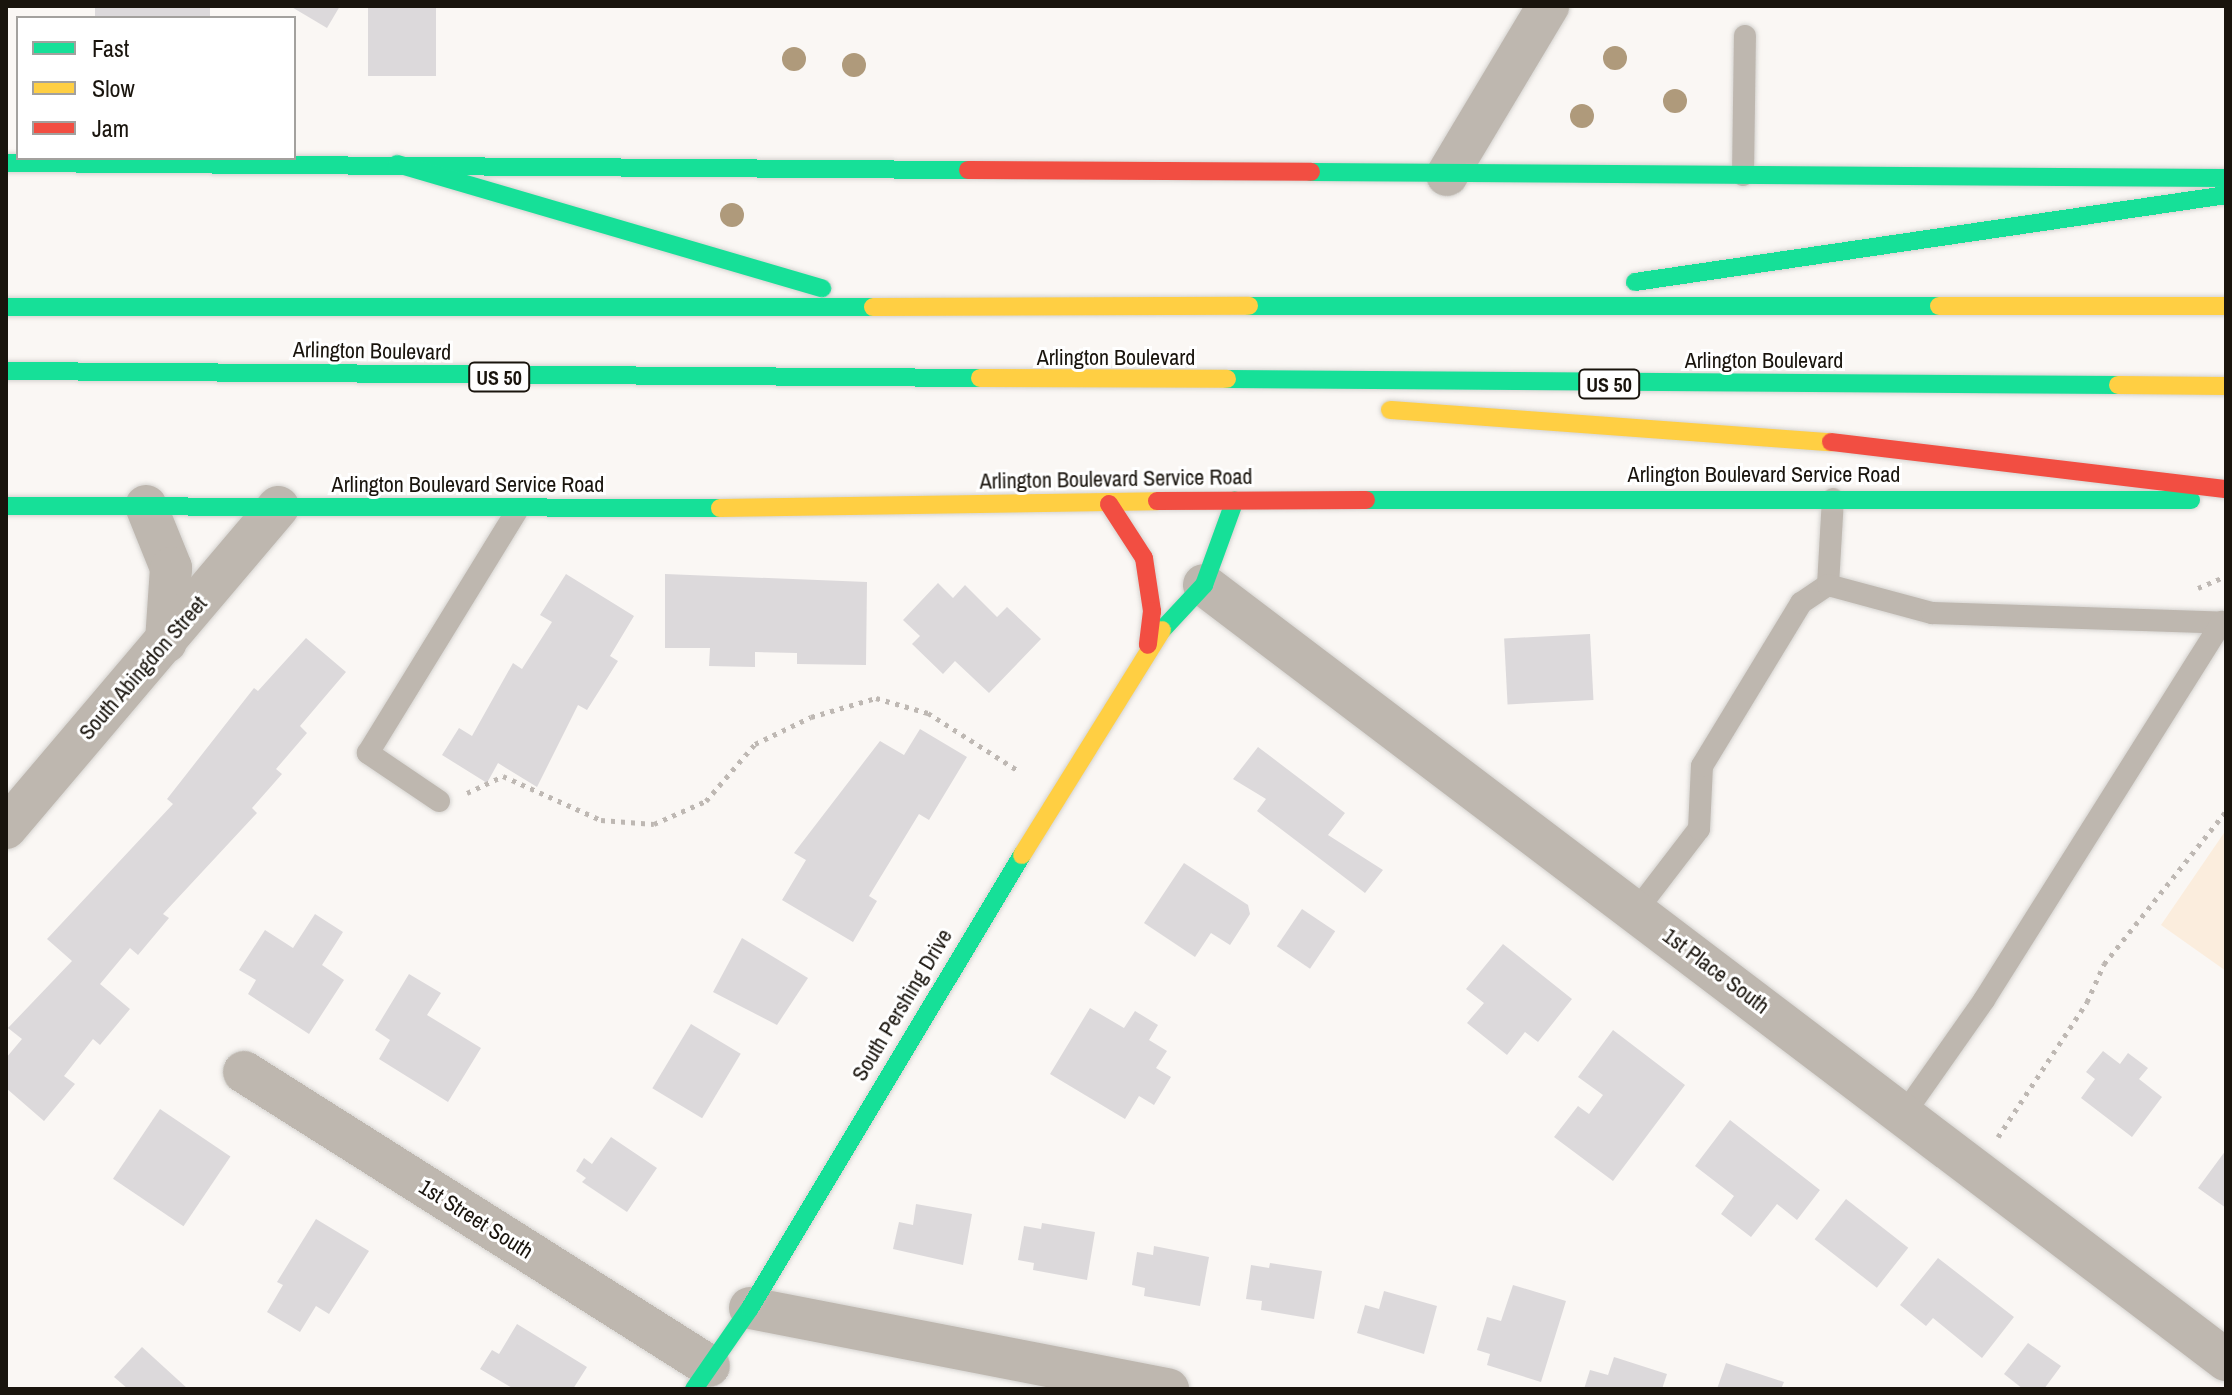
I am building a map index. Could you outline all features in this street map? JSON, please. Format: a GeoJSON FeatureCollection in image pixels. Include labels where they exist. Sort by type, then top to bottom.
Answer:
{"type":"FeatureCollection","features":[{"type":"Feature","properties":{"kind":"main road"},"geometry":{"type":"LineString","coordinates":[[6,163],[2226,178]]}},
{"type":"Feature","properties":{"kind":"main road"},"geometry":{"type":"LineString","coordinates":[[397,164],[879,303]]}},
{"type":"Feature","properties":{"kind":"main road"},"geometry":{"type":"LineString","coordinates":[[1493,302],[2226,195]]}},
{"type":"Feature","properties":{"kind":"main road","name":"Arlington Boulevard"},"geometry":{"type":"LineString","coordinates":[[6,307],[1493,302],[2226,306]]}},
{"type":"Feature","properties":{"kind":"main road","name":"Arlington Boulevard"},"geometry":{"type":"LineString","coordinates":[[6,371],[992,382],[2226,386]]}},
{"type":"Feature","properties":{"kind":"main road"},"geometry":{"type":"LineString","coordinates":[[992,382],[1260,401]]}},
{"type":"Feature","properties":{"kind":"main road"},"geometry":{"type":"LineString","coordinates":[[1370,409],[1822,441],[2226,489]]}},
{"type":"Feature","properties":{"kind":"main road","name":"Arlington Boulevard Service Road"},"geometry":{"type":"LineString","coordinates":[[6,506],[517,511],[1235,500],[2226,500]]}},
{"type":"Feature","properties":{"kind":"main road","name":"South Pershing Drive"},"geometry":{"type":"LineString","coordinates":[[701,1377],[750,1308],[1148,645],[1204,585],[1235,500]]}},
{"type":"Feature","properties":{"kind":"main road","name":"South Pershing Drive"},"geometry":{"type":"LineString","coordinates":[[1109,504],[1144,558],[1152,611],[1148,645]]}},
{"type":"Feature","properties":{"kind":"street"},"geometry":{"type":"LineString","coordinates":[[1447,175],[1548,6]]}},
{"type":"Feature","properties":{"kind":"street"},"geometry":{"type":"LineString","coordinates":[[146,506],[171,568],[166,642]]}},
{"type":"Feature","properties":{"kind":"street","name":"South Abingdon Street"},"geometry":{"type":"LineString","coordinates":[[6,828],[278,507]]}},
{"type":"Feature","properties":{"kind":"street","name":"1st Place South"},"geometry":{"type":"LineString","coordinates":[[1204,585],[2226,1360]]}},
{"type":"Feature","properties":{"kind":"street","name":"1st Street South"},"geometry":{"type":"LineString","coordinates":[[244,1072],[701,1377]]}},
{"type":"Feature","properties":{"kind":"street"},"geometry":{"type":"LineString","coordinates":[[750,1308],[1168,1389]]}},
{"type":"Feature","properties":{"kind":"lane"},"geometry":{"type":"LineString","coordinates":[[1743,175],[1745,36]]}},
{"type":"Feature","properties":{"kind":"lane"},"geometry":{"type":"LineString","coordinates":[[1828,585],[1833,499]]}},
{"type":"Feature","properties":{"kind":"lane"},"geometry":{"type":"LineString","coordinates":[[439,801],[368,753],[517,511]]}},
{"type":"Feature","properties":{"kind":"lane"},"geometry":{"type":"LineString","coordinates":[[1636,911],[1699,829],[1702,766],[1801,603],[1828,585],[1932,613],[2224,622]]}},
{"type":"Feature","properties":{"kind":"lane"},"geometry":{"type":"LineString","coordinates":[[1904,1114],[1992,987],[2224,622]]}},
{"type":"Feature","properties":{"kind":"path"},"geometry":{"type":"LineString","coordinates":[[2194,590],[2226,576]]}},
{"type":"Feature","properties":{"kind":"path"},"geometry":{"type":"LineString","coordinates":[[439,801],[503,776],[601,820],[654,824],[706,801],[755,744],[811,717],[876,698],[928,713],[1017,770]]}},
{"type":"Feature","properties":{"kind":"path"},"geometry":{"type":"LineString","coordinates":[[1978,1170],[2087,1002],[2104,964],[2226,811]]}},
{"type":"Feature","properties":{"kind":"shaded area"},"geometry":{"type":"Polygon","coordinates":[[[2226,830],[2226,971],[2161,925],[2226,830]]]}},
{"type":"Feature","properties":{"kind":"building"},"geometry":{"type":"Polygon","coordinates":[[[95,6],[210,6],[210,16],[95,16],[95,6]]]}},
{"type":"Feature","properties":{"kind":"building"},"geometry":{"type":"Polygon","coordinates":[[[290,6],[340,6],[327,28],[290,6]]]}},
{"type":"Feature","properties":{"kind":"building"},"geometry":{"type":"Polygon","coordinates":[[[368,6],[436,6],[436,76],[368,76],[368,6]]]}},
{"type":"Feature","properties":{"kind":"building"},"geometry":{"type":"Polygon","coordinates":[[[566,574],[634,616],[610,656],[618,661],[587,710],[578,705],[537,787],[498,763],[487,783],[442,755],[459,728],[472,736],[513,663],[522,669],[552,622],[540,615],[566,574]]]}},
{"type":"Feature","properties":{"kind":"building"},"geometry":{"type":"Polygon","coordinates":[[[665,574],[867,582],[866,665],[797,664],[797,653],[755,652],[755,667],[709,666],[710,648],[665,648],[665,574]]]}},
{"type":"Feature","properties":{"kind":"building"},"geometry":{"type":"Polygon","coordinates":[[[938,583],[953,598],[965,585],[997,617],[1007,607],[1041,639],[989,693],[955,661],[943,674],[912,644],[920,636],[903,620],[938,583]]]}},
{"type":"Feature","properties":{"kind":"building"},"geometry":{"type":"Polygon","coordinates":[[[1590,634],[1593,700],[1508,704],[1504,639],[1590,634]]]}},
{"type":"Feature","properties":{"kind":"building"},"geometry":{"type":"Polygon","coordinates":[[[306,638],[346,672],[300,726],[307,733],[276,769],[282,774],[252,808],[257,813],[163,914],[169,918],[138,955],[130,948],[100,984],[130,1009],[100,1045],[93,1039],[64,1076],[75,1084],[44,1121],[6,1088],[6,1058],[22,1039],[8,1028],[72,961],[47,939],[173,804],[167,799],[254,688],[258,691],[306,638]]]}},
{"type":"Feature","properties":{"kind":"building"},"geometry":{"type":"Polygon","coordinates":[[[920,729],[967,757],[929,820],[919,814],[869,896],[877,901],[853,942],[782,900],[806,860],[794,853],[880,741],[904,755],[920,729]]]}},
{"type":"Feature","properties":{"kind":"building"},"geometry":{"type":"Polygon","coordinates":[[[1258,747],[1345,813],[1328,835],[1383,870],[1365,893],[1257,811],[1266,799],[1233,779],[1258,747]]]}},
{"type":"Feature","properties":{"kind":"building"},"geometry":{"type":"Polygon","coordinates":[[[1184,863],[1248,905],[1250,914],[1230,945],[1211,933],[1195,957],[1144,923],[1184,863]]]}},
{"type":"Feature","properties":{"kind":"building"},"geometry":{"type":"Polygon","coordinates":[[[1302,909],[1335,931],[1310,969],[1277,946],[1302,909]]]}},
{"type":"Feature","properties":{"kind":"building"},"geometry":{"type":"Polygon","coordinates":[[[315,914],[343,932],[322,965],[344,980],[309,1034],[248,994],[256,980],[239,970],[265,930],[293,948],[315,914]]]}},
{"type":"Feature","properties":{"kind":"building"},"geometry":{"type":"Polygon","coordinates":[[[742,938],[808,978],[777,1025],[713,992],[742,938]]]}},
{"type":"Feature","properties":{"kind":"building"},"geometry":{"type":"Polygon","coordinates":[[[1503,944],[1572,999],[1538,1042],[1525,1032],[1507,1055],[1467,1023],[1484,1003],[1466,989],[1503,944]]]}},
{"type":"Feature","properties":{"kind":"building"},"geometry":{"type":"Polygon","coordinates":[[[409,974],[441,993],[427,1015],[481,1048],[448,1102],[379,1059],[390,1040],[375,1030],[409,974]]]}},
{"type":"Feature","properties":{"kind":"building"},"geometry":{"type":"Polygon","coordinates":[[[1090,1008],[1124,1028],[1135,1011],[1158,1025],[1149,1040],[1167,1051],[1156,1068],[1171,1077],[1154,1105],[1139,1096],[1125,1119],[1050,1074],[1090,1008]]]}},
{"type":"Feature","properties":{"kind":"building"},"geometry":{"type":"Polygon","coordinates":[[[691,1024],[741,1054],[702,1118],[652,1088],[691,1024]]]}},
{"type":"Feature","properties":{"kind":"building"},"geometry":{"type":"Polygon","coordinates":[[[1613,1030],[1685,1085],[1613,1181],[1554,1137],[1578,1106],[1589,1114],[1603,1095],[1578,1077],[1613,1030]]]}},
{"type":"Feature","properties":{"kind":"building"},"geometry":{"type":"Polygon","coordinates":[[[2103,1051],[2120,1064],[2128,1053],[2148,1068],[2139,1079],[2162,1097],[2132,1137],[2081,1098],[2095,1079],[2086,1072],[2103,1051]]]}},
{"type":"Feature","properties":{"kind":"building"},"geometry":{"type":"Polygon","coordinates":[[[160,1109],[230,1157],[183,1226],[113,1179],[160,1109]]]}},
{"type":"Feature","properties":{"kind":"building"},"geometry":{"type":"Polygon","coordinates":[[[1730,1120],[1820,1190],[1797,1220],[1777,1204],[1751,1237],[1721,1214],[1734,1196],[1695,1166],[1730,1120]]]}},
{"type":"Feature","properties":{"kind":"building"},"geometry":{"type":"Polygon","coordinates":[[[611,1137],[657,1168],[627,1212],[582,1182],[586,1178],[576,1171],[584,1158],[592,1164],[611,1137]]]}},
{"type":"Feature","properties":{"kind":"building"},"geometry":{"type":"Polygon","coordinates":[[[2226,1150],[2226,1208],[2198,1188],[2226,1150]]]}},
{"type":"Feature","properties":{"kind":"building"},"geometry":{"type":"Polygon","coordinates":[[[1846,1199],[1908,1248],[1877,1288],[1815,1239],[1846,1199]]]}},
{"type":"Feature","properties":{"kind":"building"},"geometry":{"type":"Polygon","coordinates":[[[916,1204],[972,1214],[963,1265],[893,1249],[899,1222],[913,1225],[916,1204]]]}},
{"type":"Feature","properties":{"kind":"building"},"geometry":{"type":"Polygon","coordinates":[[[316,1219],[369,1251],[329,1314],[316,1306],[300,1332],[267,1312],[283,1285],[277,1282],[316,1219]]]}},
{"type":"Feature","properties":{"kind":"building"},"geometry":{"type":"Polygon","coordinates":[[[1042,1223],[1095,1232],[1087,1280],[1033,1270],[1034,1263],[1018,1260],[1024,1226],[1041,1229],[1042,1223]]]}},
{"type":"Feature","properties":{"kind":"building"},"geometry":{"type":"Polygon","coordinates":[[[1154,1246],[1209,1257],[1200,1306],[1144,1296],[1145,1288],[1132,1285],[1137,1252],[1153,1255],[1154,1246]]]}},
{"type":"Feature","properties":{"kind":"building"},"geometry":{"type":"Polygon","coordinates":[[[1938,1258],[2014,1317],[1982,1358],[1933,1318],[1926,1326],[1900,1305],[1938,1258]]]}},
{"type":"Feature","properties":{"kind":"building"},"geometry":{"type":"Polygon","coordinates":[[[1270,1263],[1322,1271],[1314,1319],[1261,1310],[1262,1301],[1246,1299],[1251,1265],[1269,1268],[1270,1263]]]}},
{"type":"Feature","properties":{"kind":"building"},"geometry":{"type":"Polygon","coordinates":[[[1513,1285],[1566,1301],[1541,1382],[1487,1365],[1490,1354],[1477,1350],[1487,1317],[1501,1321],[1513,1285]]]}},
{"type":"Feature","properties":{"kind":"building"},"geometry":{"type":"Polygon","coordinates":[[[1384,1291],[1437,1306],[1424,1354],[1357,1333],[1365,1305],[1379,1309],[1384,1291]]]}},
{"type":"Feature","properties":{"kind":"building"},"geometry":{"type":"Polygon","coordinates":[[[517,1324],[587,1367],[573,1389],[514,1389],[480,1369],[492,1350],[499,1354],[517,1324]]]}},
{"type":"Feature","properties":{"kind":"building"},"geometry":{"type":"Polygon","coordinates":[[[2028,1343],[2061,1366],[2044,1389],[2023,1389],[2004,1374],[2028,1343]]]}},
{"type":"Feature","properties":{"kind":"building"},"geometry":{"type":"Polygon","coordinates":[[[142,1347],[188,1389],[128,1389],[114,1377],[142,1347]]]}},
{"type":"Feature","properties":{"kind":"building"},"geometry":{"type":"Polygon","coordinates":[[[1614,1357],[1667,1374],[1662,1389],[1584,1389],[1590,1370],[1608,1375],[1614,1357]]]}},
{"type":"Feature","properties":{"kind":"building"},"geometry":{"type":"Polygon","coordinates":[[[1726,1363],[1784,1382],[1781,1389],[1717,1389],[1726,1363]]]}},
{"type":"Feature","properties":{"kind":"traffic: fast"},"geometry":{"type":"LineString","coordinates":[[6,163],[968,170]]}},
{"type":"Feature","properties":{"kind":"traffic: fast"},"geometry":{"type":"LineString","coordinates":[[397,164],[822,288]]}},
{"type":"Feature","properties":{"kind":"traffic: fast"},"geometry":{"type":"LineString","coordinates":[[1311,172],[2226,178]]}},
{"type":"Feature","properties":{"kind":"traffic: fast"},"geometry":{"type":"LineString","coordinates":[[1635,282],[2226,195]]}},
{"type":"Feature","properties":{"kind":"traffic: fast"},"geometry":{"type":"LineString","coordinates":[[1249,306],[1939,306]]}},
{"type":"Feature","properties":{"kind":"traffic: fast"},"geometry":{"type":"LineString","coordinates":[[6,307],[873,307]]}},
{"type":"Feature","properties":{"kind":"traffic: fast"},"geometry":{"type":"LineString","coordinates":[[6,371],[980,378]]}},
{"type":"Feature","properties":{"kind":"traffic: fast"},"geometry":{"type":"LineString","coordinates":[[1227,379],[2118,385]]}},
{"type":"Feature","properties":{"kind":"traffic: fast"},"geometry":{"type":"LineString","coordinates":[[1162,630],[1204,585],[1235,500]]}},
{"type":"Feature","properties":{"kind":"traffic: fast"},"geometry":{"type":"LineString","coordinates":[[1366,500],[2191,500]]}},
{"type":"Feature","properties":{"kind":"traffic: fast"},"geometry":{"type":"LineString","coordinates":[[6,506],[720,508]]}},
{"type":"Feature","properties":{"kind":"traffic: fast"},"geometry":{"type":"LineString","coordinates":[[694,1389],[750,1308],[1022,855]]}},
{"type":"Feature","properties":{"kind":"traffic: slow"},"geometry":{"type":"LineString","coordinates":[[873,307],[1249,306]]}},
{"type":"Feature","properties":{"kind":"traffic: slow"},"geometry":{"type":"LineString","coordinates":[[1939,306],[2226,306]]}},
{"type":"Feature","properties":{"kind":"traffic: slow"},"geometry":{"type":"LineString","coordinates":[[980,378],[1227,379]]}},
{"type":"Feature","properties":{"kind":"traffic: slow"},"geometry":{"type":"LineString","coordinates":[[2118,385],[2226,386]]}},
{"type":"Feature","properties":{"kind":"traffic: slow"},"geometry":{"type":"LineString","coordinates":[[1390,410],[1831,442]]}},
{"type":"Feature","properties":{"kind":"traffic: slow"},"geometry":{"type":"LineString","coordinates":[[720,508],[1157,501]]}},
{"type":"Feature","properties":{"kind":"traffic: slow"},"geometry":{"type":"LineString","coordinates":[[1022,855],[1162,630]]}},
{"type":"Feature","properties":{"kind":"traffic: jam"},"geometry":{"type":"LineString","coordinates":[[968,170],[1311,172]]}},
{"type":"Feature","properties":{"kind":"traffic: jam"},"geometry":{"type":"LineString","coordinates":[[1831,442],[2226,489]]}},
{"type":"Feature","properties":{"kind":"traffic: jam"},"geometry":{"type":"LineString","coordinates":[[1157,501],[1366,500]]}},
{"type":"Feature","properties":{"kind":"traffic: jam"},"geometry":{"type":"LineString","coordinates":[[1109,504],[1144,558],[1152,611],[1148,645]]}}]}
